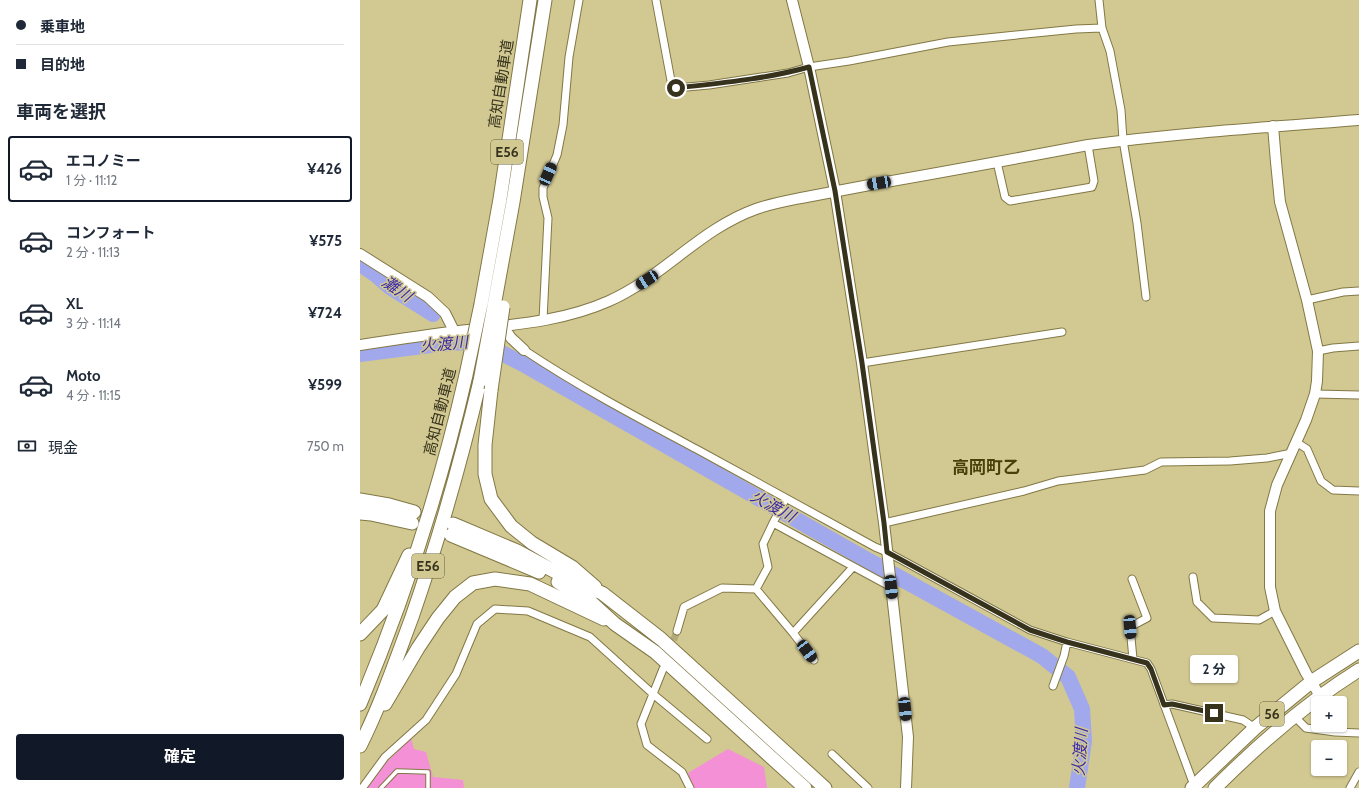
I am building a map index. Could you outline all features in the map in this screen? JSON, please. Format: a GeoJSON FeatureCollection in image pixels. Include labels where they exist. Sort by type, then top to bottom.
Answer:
{"type":"FeatureCollection","features":[{"type":"Feature","properties":{"kind":"highway","name":"高知自動車道"},"geometry":{"type":"LineString","coordinates":[[360,704],[379,659],[407,583],[452,436],[481,304],[500,199],[530,0]]}},
{"type":"Feature","properties":{"kind":"highway","name":"高知自動車道"},"geometry":{"type":"LineString","coordinates":[[360,746],[395,665],[422,588],[466,440],[499,306],[510,249],[513,202],[545,0]]}},
{"type":"Feature","properties":{"kind":"highway"},"geometry":{"type":"LineString","coordinates":[[499,306],[485,445],[485,474],[492,499],[511,526],[532,544],[572,567],[602,593],[661,639],[825,788]]}},
{"type":"Feature","properties":{"kind":"highway"},"geometry":{"type":"LineString","coordinates":[[360,500],[389,505],[413,518],[360,513]]}},
{"type":"Feature","properties":{"kind":"highway"},"geometry":{"type":"LineString","coordinates":[[360,634],[383,610],[432,505]]}},
{"type":"Feature","properties":{"kind":"highway"},"geometry":{"type":"LineString","coordinates":[[602,593],[574,582],[517,551],[452,529],[545,574],[592,603],[615,624],[655,652],[805,788]]}},
{"type":"Feature","properties":{"kind":"highway"},"geometry":{"type":"LineString","coordinates":[[368,730],[390,698],[418,648],[438,618],[455,597],[473,583],[495,579],[530,584],[615,624]]}},
{"type":"Feature","properties":{"kind":"highway","name":"56"},"geometry":{"type":"LineString","coordinates":[[1194,787],[1255,728],[1312,682],[1359,651]]}},
{"type":"Feature","properties":{"kind":"highway","name":"56"},"geometry":{"type":"LineString","coordinates":[[1320,696],[1359,670]]}},
{"type":"Feature","properties":{"kind":"highway","name":"56"},"geometry":{"type":"LineString","coordinates":[[1215,788],[1247,757],[1311,703]]}},
{"type":"Feature","properties":{"kind":"street"},"geometry":{"type":"LineString","coordinates":[[543,320],[548,218],[543,197],[543,188],[557,155],[563,125],[569,57],[579,0]]}},
{"type":"Feature","properties":{"kind":"street"},"geometry":{"type":"LineString","coordinates":[[656,0],[672,86],[676,88],[710,85],[788,73],[809,67],[948,42],[1076,29],[1102,28]]}},
{"type":"Feature","properties":{"kind":"street"},"geometry":{"type":"LineString","coordinates":[[792,0],[809,67],[835,191],[862,363],[884,523],[908,737],[906,788]]}},
{"type":"Feature","properties":{"kind":"street"},"geometry":{"type":"LineString","coordinates":[[1099,0],[1102,28],[1110,52],[1114,72],[1127,171],[1137,222],[1146,297]]}},
{"type":"Feature","properties":{"kind":"street"},"geometry":{"type":"LineString","coordinates":[[360,345],[543,320],[589,309],[629,291],[647,280],[710,232],[755,209],[776,203],[1088,145],[1123,140],[1273,126],[1359,120]]}},
{"type":"Feature","properties":{"kind":"street"},"geometry":{"type":"LineString","coordinates":[[1273,126],[1280,202],[1307,300],[1318,351],[1315,394],[1306,420],[1277,485],[1270,511],[1270,587],[1275,611],[1306,673],[1320,696]]}},
{"type":"Feature","properties":{"kind":"street"},"geometry":{"type":"LineString","coordinates":[[997,162],[1004,197],[1010,201],[1092,187],[1094,181],[1088,145]]}},
{"type":"Feature","properties":{"kind":"street"},"geometry":{"type":"LineString","coordinates":[[360,254],[428,297],[445,313],[454,331]]}},
{"type":"Feature","properties":{"kind":"street"},"geometry":{"type":"LineString","coordinates":[[1307,300],[1343,292],[1359,291]]}},
{"type":"Feature","properties":{"kind":"street"},"geometry":{"type":"LineString","coordinates":[[503,326],[510,338],[524,350],[608,402],[785,500],[1030,630],[1067,642],[1147,663],[1151,669],[1194,787]]}},
{"type":"Feature","properties":{"kind":"street"},"geometry":{"type":"LineString","coordinates":[[862,363],[1062,332]]}},
{"type":"Feature","properties":{"kind":"street"},"geometry":{"type":"LineString","coordinates":[[1318,351],[1359,346]]}},
{"type":"Feature","properties":{"kind":"street"},"geometry":{"type":"LineString","coordinates":[[1315,394],[1359,395]]}},
{"type":"Feature","properties":{"kind":"street"},"geometry":{"type":"LineString","coordinates":[[1296,442],[1307,449],[1321,481],[1333,490],[1359,491]]}},
{"type":"Feature","properties":{"kind":"street"},"geometry":{"type":"LineString","coordinates":[[884,523],[1024,491],[1058,481],[1145,470],[1161,462],[1230,461],[1267,458],[1292,452]]}},
{"type":"Feature","properties":{"kind":"street"},"geometry":{"type":"LineString","coordinates":[[756,589],[768,567],[763,544],[785,500]]}},
{"type":"Feature","properties":{"kind":"street"},"geometry":{"type":"LineString","coordinates":[[774,521],[853,567],[890,584]]}},
{"type":"Feature","properties":{"kind":"street"},"geometry":{"type":"LineString","coordinates":[[793,633],[853,567]]}},
{"type":"Feature","properties":{"kind":"street"},"geometry":{"type":"LineString","coordinates":[[1193,576],[1197,602],[1213,618],[1259,620],[1275,611]]}},
{"type":"Feature","properties":{"kind":"street"},"geometry":{"type":"LineString","coordinates":[[1132,579],[1147,618],[1130,627],[1133,659]]}},
{"type":"Feature","properties":{"kind":"street"},"geometry":{"type":"LineString","coordinates":[[676,631],[684,607],[722,588],[756,589],[814,660]]}},
{"type":"Feature","properties":{"kind":"street"},"geometry":{"type":"LineString","coordinates":[[365,787],[385,757],[426,720],[456,674],[477,624],[495,609],[528,612],[590,637],[653,694],[707,739]]}},
{"type":"Feature","properties":{"kind":"street"},"geometry":{"type":"LineString","coordinates":[[1053,686],[1064,656],[1067,642]]}},
{"type":"Feature","properties":{"kind":"street"},"geometry":{"type":"LineString","coordinates":[[663,669],[642,724],[647,745],[682,772],[690,788]]}},
{"type":"Feature","properties":{"kind":"street"},"geometry":{"type":"LineString","coordinates":[[1164,705],[1172,704],[1243,720],[1255,728]]}},
{"type":"Feature","properties":{"kind":"street"},"geometry":{"type":"LineString","coordinates":[[1294,716],[1306,728],[1335,732],[1359,733]]}},
{"type":"Feature","properties":{"kind":"street"},"geometry":{"type":"LineString","coordinates":[[832,754],[868,788]]}},
{"type":"Feature","properties":{"kind":"street"},"geometry":{"type":"LineString","coordinates":[[1350,788],[1359,772]]}},
{"type":"Feature","properties":{"kind":"lane"},"geometry":{"type":"LineString","coordinates":[[382,788],[397,771],[428,772],[428,788]]}},
{"type":"Feature","properties":{"kind":"shaded area"},"geometry":{"type":"Polygon","coordinates":[[[411,738],[414,749],[426,752],[433,777],[463,780],[464,788],[365,788],[375,774],[411,738]]]}},
{"type":"Feature","properties":{"kind":"shaded area"},"geometry":{"type":"Polygon","coordinates":[[[728,749],[764,767],[767,788],[693,788],[688,773],[728,749]]]}},
{"type":"Feature","properties":{"kind":"waterway","name":"灘川"},"geometry":{"type":"LineString","coordinates":[[360,264],[390,287],[433,314]]}},
{"type":"Feature","properties":{"kind":"waterway","name":"火渡川"},"geometry":{"type":"LineString","coordinates":[[469,336],[525,365],[860,556],[1042,656],[1068,677],[1082,709],[1084,741],[1077,788]]}},
{"type":"Feature","properties":{"kind":"waterway","name":"火渡川"},"geometry":{"type":"LineString","coordinates":[[360,354],[438,344],[478,341]]}},
{"type":"Feature","properties":{"kind":"tunnel"},"geometry":{"type":"LineString","coordinates":[[670,650],[677,631]]}},
{"type":"Feature","properties":{"kind":"district","name":"高岡町乙"},"geometry":{"type":"Point","coordinates":[986,467]}},
{"type":"Feature","properties":{"kind":"route"},"geometry":{"type":"LineString","coordinates":[[676,88],[710,85],[788,73],[809,67],[835,191],[862,363],[887,552],[1030,630],[1067,642],[1147,663],[1151,669],[1164,705],[1172,704],[1214,713]]}}]}
